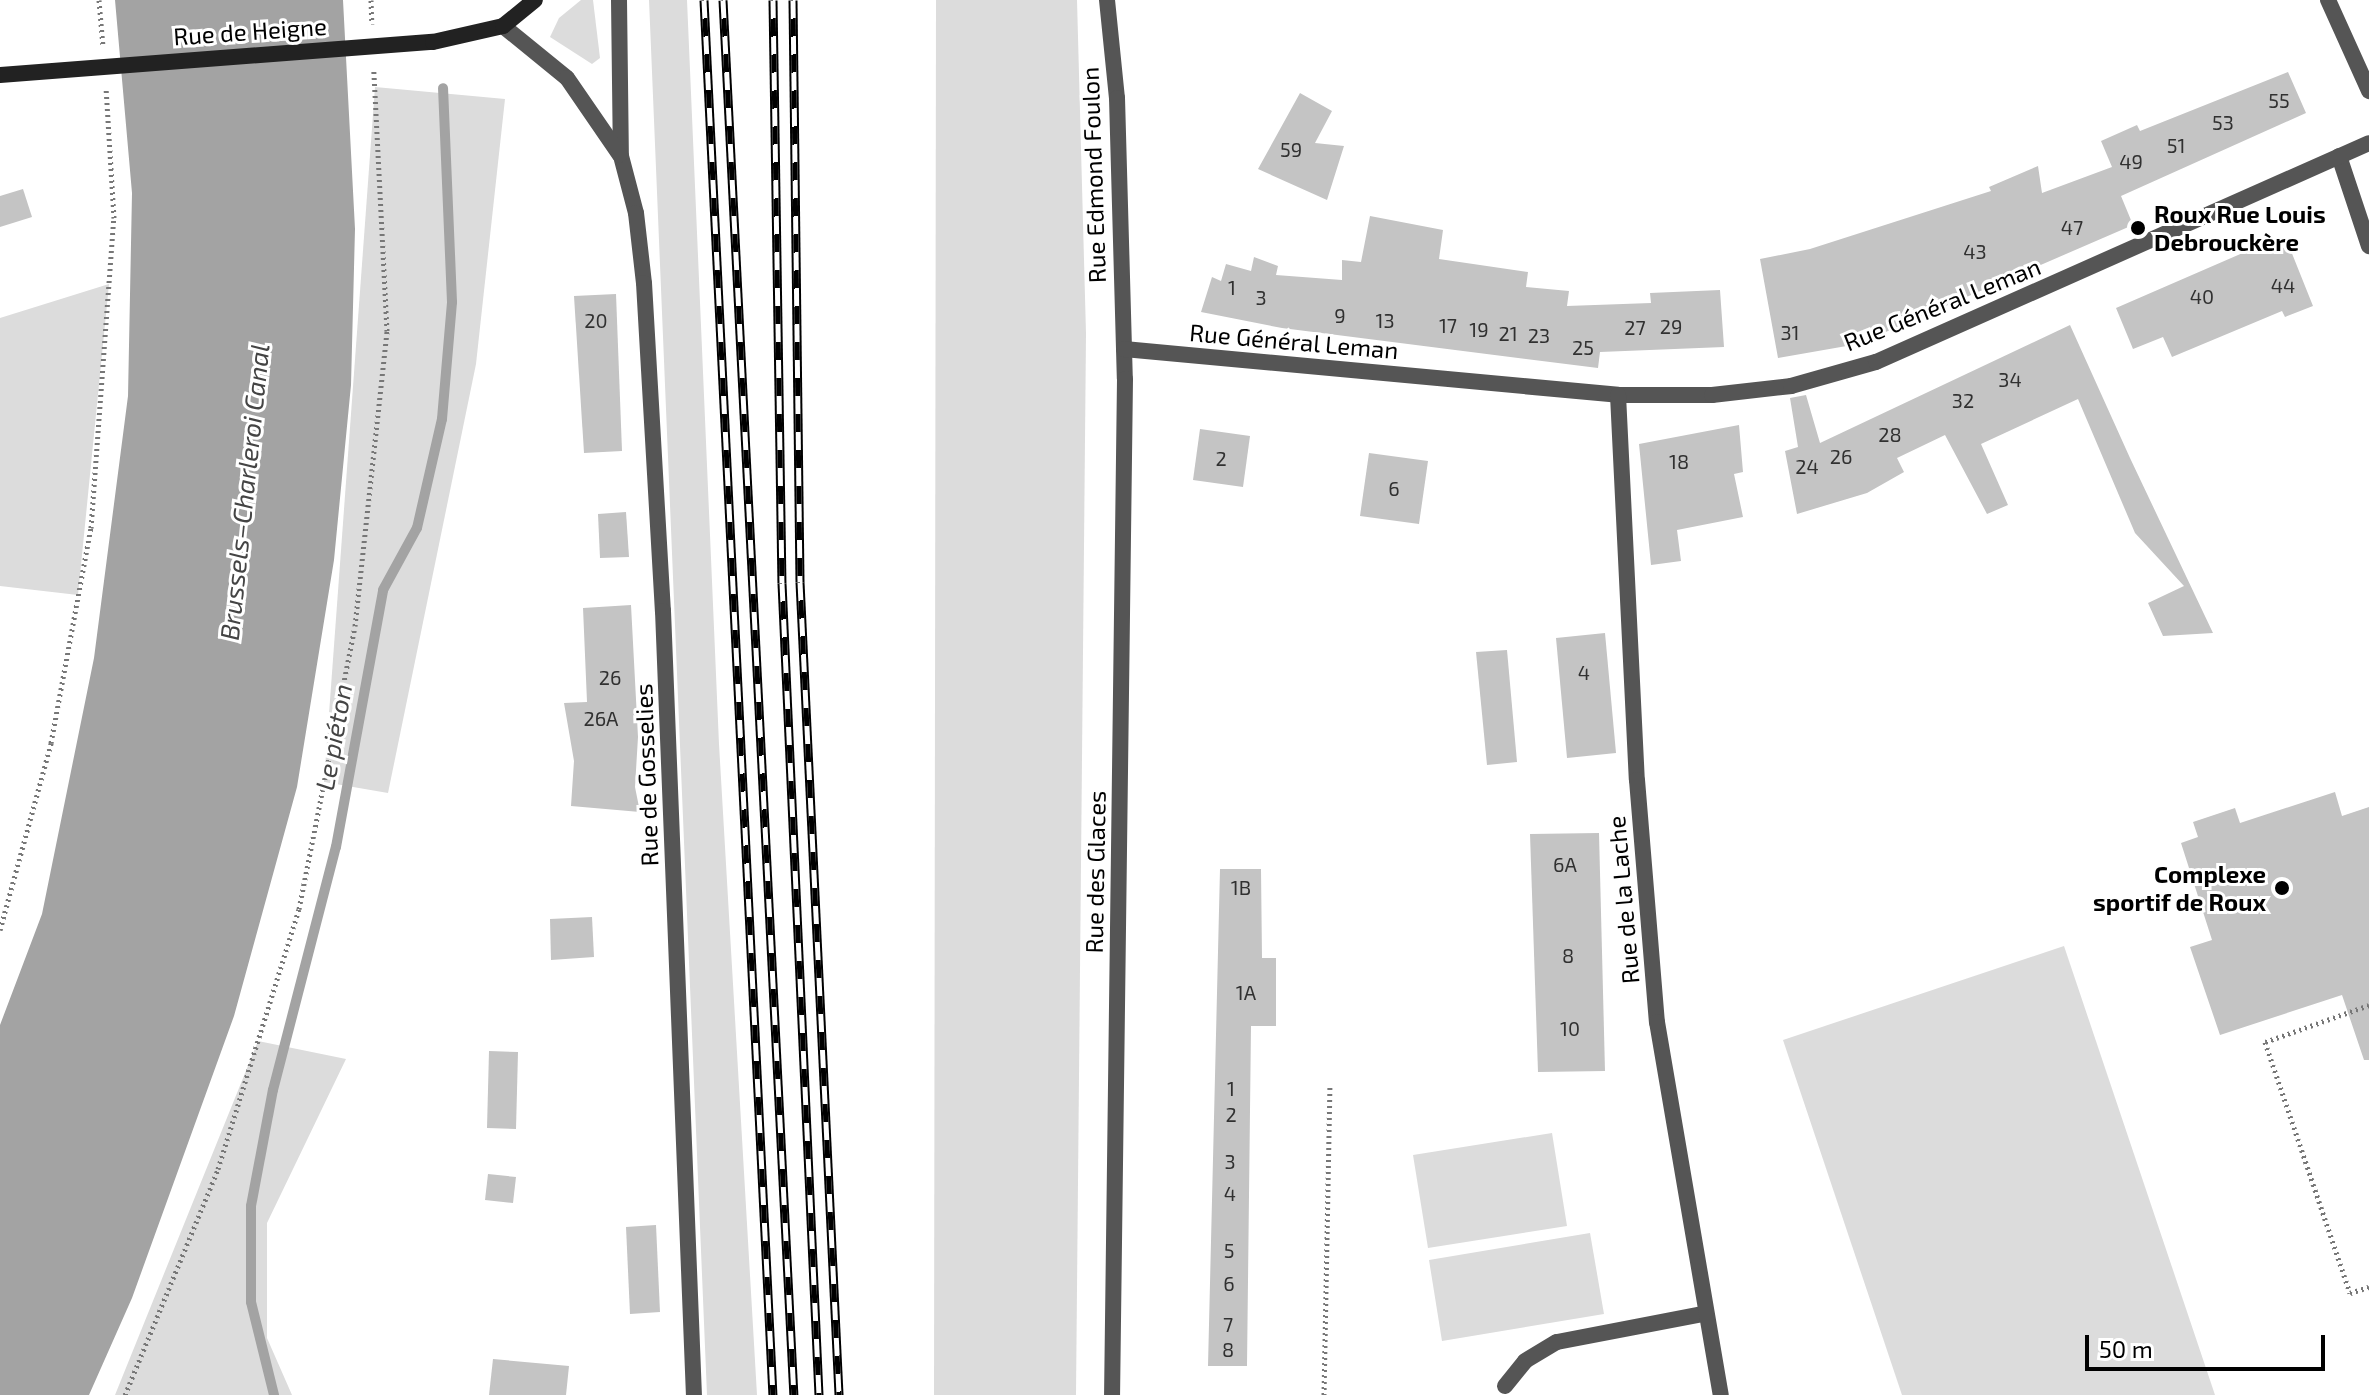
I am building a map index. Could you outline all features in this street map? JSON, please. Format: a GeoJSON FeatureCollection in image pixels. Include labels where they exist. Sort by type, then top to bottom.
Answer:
{"type":"FeatureCollection","features":[{"type":"Feature","properties":{"kind":"street"},"geometry":{"type":"LineString","coordinates":[[503,26],[535,0]]}},
{"type":"Feature","properties":{"kind":"street","name":"Rue de Gosselies"},"geometry":{"type":"LineString","coordinates":[[619,0],[621,156],[636,213],[645,298],[663,611],[694,1395]]}},
{"type":"Feature","properties":{"kind":"street","name":"Rue Edmond Foulon"},"geometry":{"type":"LineString","coordinates":[[1107,0],[1117,98],[1124,349]]}},
{"type":"Feature","properties":{"kind":"street"},"geometry":{"type":"LineString","coordinates":[[2328,0],[2369,91]]}},
{"type":"Feature","properties":{"kind":"street","name":"Rue de Heigne"},"geometry":{"type":"LineString","coordinates":[[0,75],[433,42],[503,26]]}},
{"type":"Feature","properties":{"kind":"street","name":"Rue de Gosselies"},"geometry":{"type":"LineString","coordinates":[[503,26],[567,78],[621,156]]}},
{"type":"Feature","properties":{"kind":"street","name":"Rue Général Leman"},"geometry":{"type":"LineString","coordinates":[[1124,349],[1618,395],[1712,395],[1791,386],[1876,362],[2369,143]]}},
{"type":"Feature","properties":{"kind":"street"},"geometry":{"type":"LineString","coordinates":[[2339,156],[2369,246]]}},
{"type":"Feature","properties":{"kind":"street","name":"Rue des Glaces"},"geometry":{"type":"LineString","coordinates":[[1112,1395],[1124,349]]}},
{"type":"Feature","properties":{"kind":"street","name":"Rue de la Lache"},"geometry":{"type":"LineString","coordinates":[[1618,395],[1637,780],[1657,1022],[1703,1314],[1721,1395]]}},
{"type":"Feature","properties":{"kind":"street"},"geometry":{"type":"LineString","coordinates":[[1505,1386],[1525,1361],[1557,1342],[1703,1314]]}},
{"type":"Feature","properties":{"kind":"path"},"geometry":{"type":"LineString","coordinates":[[99,0],[104,63]]}},
{"type":"Feature","properties":{"kind":"path"},"geometry":{"type":"LineString","coordinates":[[371,0],[372,29]]}},
{"type":"Feature","properties":{"kind":"path"},"geometry":{"type":"LineString","coordinates":[[125,1395],[218,1169],[299,909],[355,626],[387,331],[374,58]]}},
{"type":"Feature","properties":{"kind":"path"},"geometry":{"type":"LineString","coordinates":[[0,930],[51,743],[91,528],[114,218],[105,79]]}},
{"type":"Feature","properties":{"kind":"path"},"geometry":{"type":"LineString","coordinates":[[2369,1005],[2265,1042],[2350,1293],[2369,1287]]}},
{"type":"Feature","properties":{"kind":"path"},"geometry":{"type":"LineString","coordinates":[[1324,1395],[1330,1085]]}},
{"type":"Feature","properties":{"kind":"shaded area"},"geometry":{"type":"Polygon","coordinates":[[[581,0],[593,0],[600,58],[592,64],[550,37],[559,18],[581,0]]]}},
{"type":"Feature","properties":{"kind":"shaded area"},"geometry":{"type":"Polygon","coordinates":[[[649,0],[687,0],[719,744],[757,1395],[707,1395],[649,0]]]}},
{"type":"Feature","properties":{"kind":"shaded area"},"geometry":{"type":"Polygon","coordinates":[[[936,0],[1077,0],[1086,334],[1076,1395],[934,1395],[936,0]]]}},
{"type":"Feature","properties":{"kind":"shaded area"},"geometry":{"type":"Polygon","coordinates":[[[375,87],[505,99],[476,364],[388,793],[324,782],[375,87]]]}},
{"type":"Feature","properties":{"kind":"shaded area"},"geometry":{"type":"Polygon","coordinates":[[[109,284],[78,595],[0,586],[0,318],[109,284]]]}},
{"type":"Feature","properties":{"kind":"shaded area"},"geometry":{"type":"Polygon","coordinates":[[[2064,946],[2215,1395],[1902,1395],[1783,1040],[2064,946]]]}},
{"type":"Feature","properties":{"kind":"shaded area"},"geometry":{"type":"Polygon","coordinates":[[[258,1041],[346,1059],[267,1223],[267,1338],[292,1395],[115,1395],[258,1041]]]}},
{"type":"Feature","properties":{"kind":"shaded area"},"geometry":{"type":"Polygon","coordinates":[[[1552,1133],[1567,1226],[1428,1248],[1413,1155],[1552,1133]]]}},
{"type":"Feature","properties":{"kind":"shaded area"},"geometry":{"type":"Polygon","coordinates":[[[1590,1233],[1604,1314],[1442,1341],[1429,1260],[1590,1233]]]}},
{"type":"Feature","properties":{"kind":"water","name":"Brussels–Charleroi Canal"},"geometry":{"type":"Polygon","coordinates":[[[115,0],[343,0],[355,229],[351,385],[334,560],[297,787],[234,1016],[132,1298],[89,1395],[0,1395],[0,1025],[42,914],[94,658],[128,396],[132,193],[115,0]]]}},
{"type":"Feature","properties":{"kind":"building"},"geometry":{"type":"Polygon","coordinates":[[[2288,72],[2306,113],[2121,196],[2133,225],[1858,344],[1778,358],[1760,259],[1810,249],[1991,191],[1989,187],[2038,166],[2042,193],[2112,167],[2101,141],[2137,125],[2140,131],[2288,72]]]}},
{"type":"Feature","properties":{"kind":"building"},"geometry":{"type":"Polygon","coordinates":[[[1300,93],[1332,111],[1315,143],[1344,146],[1327,200],[1258,169],[1300,93]]]}},
{"type":"Feature","properties":{"kind":"building"},"geometry":{"type":"Polygon","coordinates":[[[23,189],[32,217],[0,227],[0,196],[23,189]]]}},
{"type":"Feature","properties":{"kind":"building"},"geometry":{"type":"Polygon","coordinates":[[[1370,216],[1443,230],[1439,259],[1528,272],[1526,287],[1569,291],[1567,306],[1651,303],[1650,293],[1720,290],[1724,347],[1600,352],[1598,368],[1282,328],[1201,312],[1212,277],[1221,281],[1226,264],[1251,271],[1254,257],[1278,266],[1276,275],[1342,280],[1342,260],[1361,262],[1370,216]]]}},
{"type":"Feature","properties":{"kind":"building"},"geometry":{"type":"Polygon","coordinates":[[[2268,242],[2272,252],[2289,246],[2313,306],[2285,317],[2282,311],[2172,357],[2163,337],[2133,349],[2116,308],[2268,242]]]}},
{"type":"Feature","properties":{"kind":"building"},"geometry":{"type":"Polygon","coordinates":[[[616,294],[622,451],[584,453],[574,296],[616,294]]]}},
{"type":"Feature","properties":{"kind":"building"},"geometry":{"type":"Polygon","coordinates":[[[2070,325],[2213,633],[2163,636],[2148,603],[2184,586],[2135,533],[2078,399],[1981,444],[2008,505],[1987,514],[1945,435],[1897,458],[1904,472],[1867,493],[1797,514],[1785,451],[1798,447],[1790,398],[1806,395],[1820,443],[2070,325]]]}},
{"type":"Feature","properties":{"kind":"building"},"geometry":{"type":"Polygon","coordinates":[[[1739,425],[1743,472],[1734,474],[1743,517],[1677,530],[1681,561],[1651,565],[1639,444],[1739,425]]]}},
{"type":"Feature","properties":{"kind":"building"},"geometry":{"type":"Polygon","coordinates":[[[1200,429],[1250,436],[1243,487],[1193,480],[1200,429]]]}},
{"type":"Feature","properties":{"kind":"building"},"geometry":{"type":"Polygon","coordinates":[[[1369,453],[1428,461],[1419,524],[1360,516],[1369,453]]]}},
{"type":"Feature","properties":{"kind":"building"},"geometry":{"type":"Polygon","coordinates":[[[626,512],[629,557],[600,558],[598,514],[626,512]]]}},
{"type":"Feature","properties":{"kind":"building"},"geometry":{"type":"Polygon","coordinates":[[[631,605],[638,737],[635,787],[640,812],[571,806],[574,761],[564,703],[587,702],[583,608],[631,605]]]}},
{"type":"Feature","properties":{"kind":"building"},"geometry":{"type":"Polygon","coordinates":[[[1605,633],[1616,753],[1567,758],[1556,638],[1605,633]]]}},
{"type":"Feature","properties":{"kind":"building"},"geometry":{"type":"Polygon","coordinates":[[[1507,650],[1517,762],[1487,765],[1476,652],[1507,650]]]}},
{"type":"Feature","properties":{"kind":"building","name":"Complexe sportif de Roux"},"geometry":{"type":"Polygon","coordinates":[[[2335,792],[2342,816],[2369,807],[2369,1060],[2364,1060],[2342,995],[2220,1035],[2190,947],[2212,940],[2181,843],[2198,837],[2193,822],[2235,808],[2240,823],[2335,792]]]}},
{"type":"Feature","properties":{"kind":"building"},"geometry":{"type":"Polygon","coordinates":[[[1599,833],[1605,1071],[1538,1072],[1530,834],[1599,833]]]}},
{"type":"Feature","properties":{"kind":"building"},"geometry":{"type":"Polygon","coordinates":[[[1220,869],[1261,869],[1262,958],[1276,958],[1276,1026],[1251,1026],[1247,1366],[1208,1366],[1220,869]]]}},
{"type":"Feature","properties":{"kind":"building"},"geometry":{"type":"Polygon","coordinates":[[[592,917],[594,957],[551,960],[550,919],[592,917]]]}},
{"type":"Feature","properties":{"kind":"building"},"geometry":{"type":"Polygon","coordinates":[[[489,1051],[518,1052],[516,1129],[487,1128],[489,1051]]]}},
{"type":"Feature","properties":{"kind":"building"},"geometry":{"type":"Polygon","coordinates":[[[488,1174],[516,1177],[513,1203],[485,1200],[488,1174]]]}},
{"type":"Feature","properties":{"kind":"building"},"geometry":{"type":"Polygon","coordinates":[[[656,1225],[660,1312],[630,1314],[626,1227],[656,1225]]]}},
{"type":"Feature","properties":{"kind":"building"},"geometry":{"type":"Polygon","coordinates":[[[493,1359],[569,1366],[566,1395],[489,1395],[493,1359]]]}},
{"type":"Feature","properties":{"kind":"waterway","name":"Le piéton"},"geometry":{"type":"LineString","coordinates":[[274,1395],[251,1302],[251,1206],[273,1090],[336,847],[383,590],[417,528],[442,419],[452,302],[443,88]]}},
{"type":"Feature","properties":{"kind":"railway"},"geometry":{"type":"LineString","coordinates":[[704,0],[773,1395]]}},
{"type":"Feature","properties":{"kind":"railway"},"geometry":{"type":"LineString","coordinates":[[723,0],[794,1395]]}},
{"type":"Feature","properties":{"kind":"railway"},"geometry":{"type":"LineString","coordinates":[[773,0],[782,583],[819,1395]]}},
{"type":"Feature","properties":{"kind":"railway"},"geometry":{"type":"LineString","coordinates":[[793,0],[800,582],[839,1395]]}},
{"type":"Feature","properties":{"kind":"place","name":"Roux Rue Louis Debrouckère"},"geometry":{"type":"Point","coordinates":[2138,228]}},
{"type":"Feature","properties":{"kind":"place","name":"Complexe sportif de Roux"},"geometry":{"type":"Point","coordinates":[2282,888]}}]}
